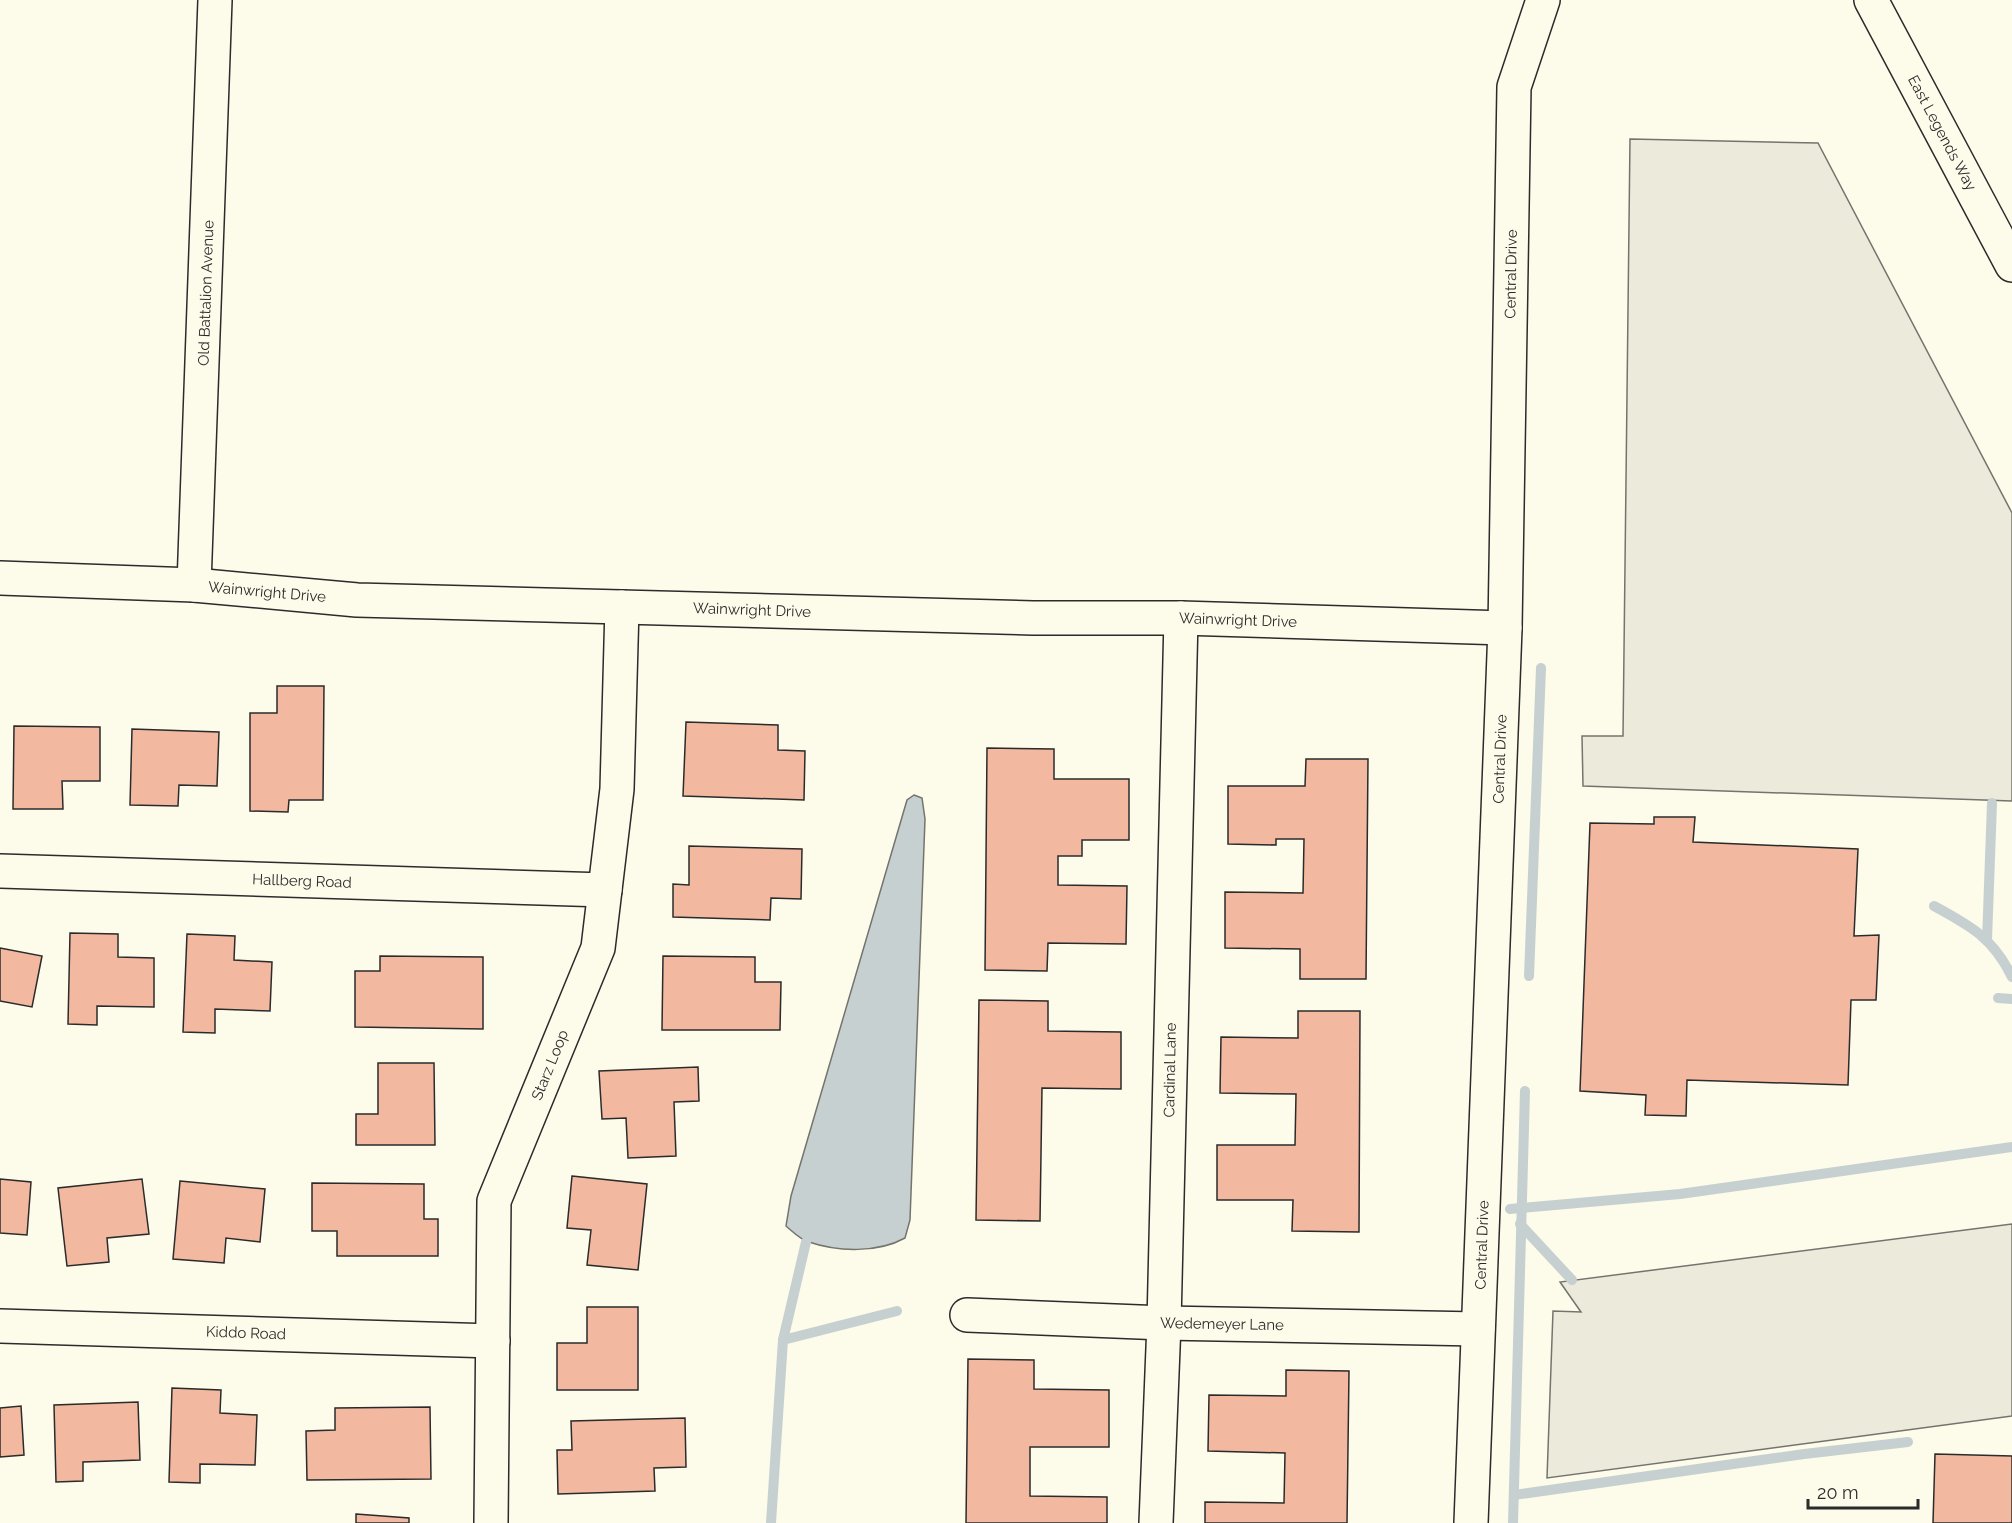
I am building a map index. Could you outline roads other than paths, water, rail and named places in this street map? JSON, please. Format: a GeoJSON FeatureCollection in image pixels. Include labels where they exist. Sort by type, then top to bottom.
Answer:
{"type":"FeatureCollection","features":[{"type":"Feature","properties":{"kind":"street","name":"Old Battalion Avenue"},"geometry":{"type":"LineString","coordinates":[[194,585],[215,0]]}},
{"type":"Feature","properties":{"kind":"street","name":"Central Drive"},"geometry":{"type":"LineString","coordinates":[[1471,1523],[1505,628],[1514,87],[1543,0]]}},
{"type":"Feature","properties":{"kind":"street","name":"East Legends Way"},"geometry":{"type":"LineString","coordinates":[[1871,0],[2012,265]]}},
{"type":"Feature","properties":{"kind":"street","name":"Wainwright Drive"},"geometry":{"type":"LineString","coordinates":[[0,578],[194,585],[357,600],[1034,618],[1181,618],[1505,628]]}},
{"type":"Feature","properties":{"kind":"street","name":"Starz Loop"},"geometry":{"type":"LineString","coordinates":[[491,1523],[494,1201],[598,948],[617,789],[622,607]]}},
{"type":"Feature","properties":{"kind":"street","name":"Cardinal Lane"},"geometry":{"type":"LineString","coordinates":[[1156,1523],[1164,1323],[1181,618]]}},
{"type":"Feature","properties":{"kind":"street","name":"Hallberg Road"},"geometry":{"type":"LineString","coordinates":[[0,871],[605,890]]}},
{"type":"Feature","properties":{"kind":"street","name":"Wedemeyer Lane"},"geometry":{"type":"LineString","coordinates":[[967,1315],[1164,1323],[1478,1329]]}},
{"type":"Feature","properties":{"kind":"street","name":"Kiddo Road"},"geometry":{"type":"LineString","coordinates":[[0,1326],[493,1341]]}},
{"type":"Feature","properties":{"kind":"waterway"},"geometry":{"type":"LineString","coordinates":[[1529,976],[1541,668]]}},
{"type":"Feature","properties":{"kind":"waterway"},"geometry":{"type":"LineString","coordinates":[[1987,940],[1992,803]]}},
{"type":"Feature","properties":{"kind":"waterway"},"geometry":{"type":"LineString","coordinates":[[1934,906],[1980,934],[1997,952],[2012,977]]}},
{"type":"Feature","properties":{"kind":"waterway"},"geometry":{"type":"LineString","coordinates":[[1998,998],[2012,999]]}},
{"type":"Feature","properties":{"kind":"waterway"},"geometry":{"type":"LineString","coordinates":[[1513,1523],[1525,1091]]}},
{"type":"Feature","properties":{"kind":"waterway"},"geometry":{"type":"LineString","coordinates":[[1510,1209],[1680,1194],[2012,1147]]}},
{"type":"Feature","properties":{"kind":"waterway"},"geometry":{"type":"LineString","coordinates":[[1520,1224],[1572,1280]]}},
{"type":"Feature","properties":{"kind":"waterway"},"geometry":{"type":"LineString","coordinates":[[783,1340],[806,1242]]}},
{"type":"Feature","properties":{"kind":"waterway"},"geometry":{"type":"LineString","coordinates":[[771,1523],[783,1340],[897,1311]]}},
{"type":"Feature","properties":{"kind":"waterway"},"geometry":{"type":"LineString","coordinates":[[1514,1495],[1804,1454],[1908,1442]]}}]}
